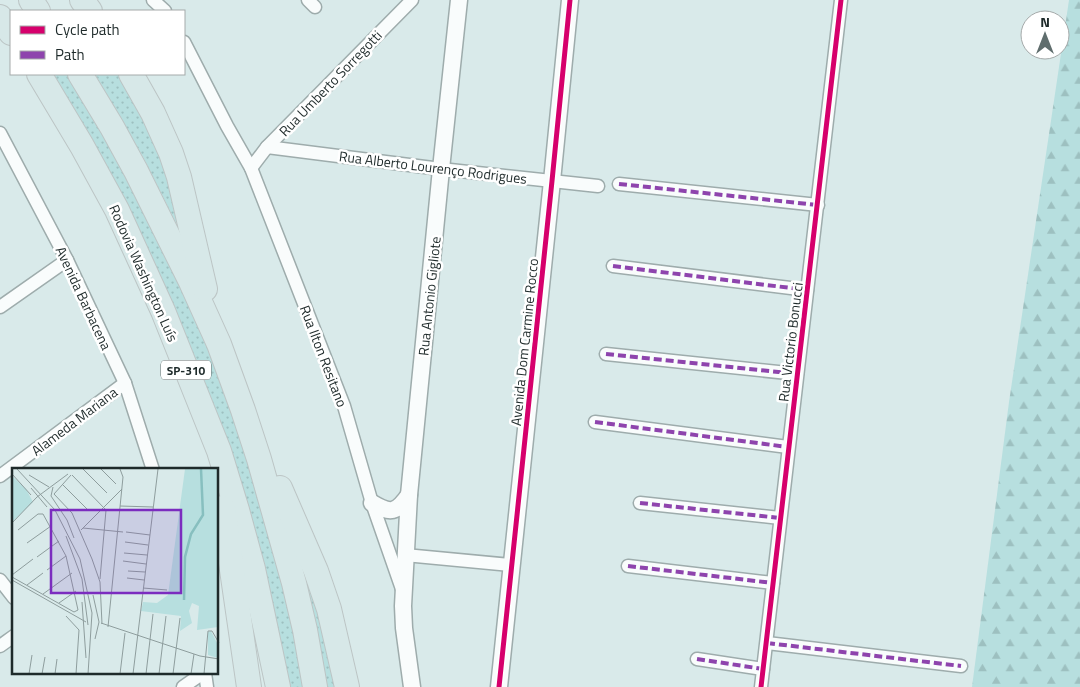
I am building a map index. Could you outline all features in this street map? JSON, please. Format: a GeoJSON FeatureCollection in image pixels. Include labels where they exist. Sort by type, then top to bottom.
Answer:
{"type":"FeatureCollection","features":[{"type":"Feature","properties":{"kind":"highway"},"geometry":{"type":"LineString","coordinates":[[0,17],[10,32]]}},
{"type":"Feature","properties":{"kind":"highway","name":"Rodovia Washington Luís"},"geometry":{"type":"LineString","coordinates":[[39,75],[82,146],[117,210],[163,312],[219,452],[253,569],[278,687]]}},
{"type":"Feature","properties":{"kind":"highway","name":"SP-310"},"geometry":{"type":"LineString","coordinates":[[81,75],[136,171],[191,282],[219,344],[244,410],[294,582],[315,687]]}},
{"type":"Feature","properties":{"kind":"highway"},"geometry":{"type":"LineString","coordinates":[[133,75],[153,113],[179,177],[219,344]]}},
{"type":"Feature","properties":{"kind":"highway"},"geometry":{"type":"LineString","coordinates":[[196,397],[214,468]]}},
{"type":"Feature","properties":{"kind":"highway"},"geometry":{"type":"LineString","coordinates":[[244,410],[316,571],[329,609],[347,687]]}},
{"type":"Feature","properties":{"kind":"highway"},"geometry":{"type":"LineString","coordinates":[[219,485],[249,687]]}},
{"type":"Feature","properties":{"kind":"street"},"geometry":{"type":"LineString","coordinates":[[153,0],[163,10]]}},
{"type":"Feature","properties":{"kind":"street","name":"Rua Umberto Sorregotti"},"geometry":{"type":"LineString","coordinates":[[251,168],[267,147],[412,0]]}},
{"type":"Feature","properties":{"kind":"street","name":"Rua Antonio Gigliote"},"geometry":{"type":"LineString","coordinates":[[403,593],[409,495],[459,0]]}},
{"type":"Feature","properties":{"kind":"street","name":"Avenida Dom Carmine Rocco"},"geometry":{"type":"LineString","coordinates":[[499,687],[570,0]]}},
{"type":"Feature","properties":{"kind":"street","name":"Rua Victorio Bonucci"},"geometry":{"type":"LineString","coordinates":[[760,687],[841,0]]}},
{"type":"Feature","properties":{"kind":"street","name":"Rua Ilton Resitano"},"geometry":{"type":"LineString","coordinates":[[185,44],[251,168],[344,406],[372,503],[403,593],[404,628],[412,687]]}},
{"type":"Feature","properties":{"kind":"street","name":"Avenida Barbacena"},"geometry":{"type":"LineString","coordinates":[[1,136],[67,260],[125,383],[152,468]]}},
{"type":"Feature","properties":{"kind":"street","name":"Rua Alberto Lourenço Rodrigues"},"geometry":{"type":"LineString","coordinates":[[267,147],[598,186]]}},
{"type":"Feature","properties":{"kind":"street"},"geometry":{"type":"LineString","coordinates":[[618,184],[818,205]]}},
{"type":"Feature","properties":{"kind":"street"},"geometry":{"type":"LineString","coordinates":[[0,307],[67,260]]}},
{"type":"Feature","properties":{"kind":"street"},"geometry":{"type":"LineString","coordinates":[[613,266],[807,290]]}},
{"type":"Feature","properties":{"kind":"street"},"geometry":{"type":"LineString","coordinates":[[606,354],[797,374]]}},
{"type":"Feature","properties":{"kind":"street","name":"Alameda Mariana"},"geometry":{"type":"LineString","coordinates":[[0,476],[125,383]]}},
{"type":"Feature","properties":{"kind":"street"},"geometry":{"type":"LineString","coordinates":[[595,422],[788,446]]}},
{"type":"Feature","properties":{"kind":"street"},"geometry":{"type":"LineString","coordinates":[[372,503],[383,509],[395,509],[403,504],[409,495]]}},
{"type":"Feature","properties":{"kind":"street"},"geometry":{"type":"LineString","coordinates":[[640,503],[780,518]]}},
{"type":"Feature","properties":{"kind":"street"},"geometry":{"type":"LineString","coordinates":[[406,556],[511,565]]}},
{"type":"Feature","properties":{"kind":"street"},"geometry":{"type":"LineString","coordinates":[[628,566],[773,583]]}},
{"type":"Feature","properties":{"kind":"street"},"geometry":{"type":"LineString","coordinates":[[0,580],[12,595]]}},
{"type":"Feature","properties":{"kind":"street"},"geometry":{"type":"LineString","coordinates":[[0,646],[12,637]]}},
{"type":"Feature","properties":{"kind":"street"},"geometry":{"type":"LineString","coordinates":[[766,643],[961,666]]}},
{"type":"Feature","properties":{"kind":"street"},"geometry":{"type":"LineString","coordinates":[[697,659],[763,668]]}},
{"type":"Feature","properties":{"kind":"street"},"geometry":{"type":"LineString","coordinates":[[183,687],[202,674]]}},
{"type":"Feature","properties":{"kind":"street"},"geometry":{"type":"LineString","coordinates":[[204,674],[207,687]]}},
{"type":"Feature","properties":{"kind":"green space"},"geometry":{"type":"Polygon","coordinates":[[[1069,0],[1080,0],[1080,687],[972,687],[1009,402],[1060,60],[1070,60],[1070,10],[1068,10],[1069,0]]]}},
{"type":"Feature","properties":{"kind":"green space"},"geometry":{"type":"Polygon","coordinates":[[[46,75],[74,75],[186,286],[254,466],[308,687],[286,687],[251,536],[46,75]]]}},
{"type":"Feature","properties":{"kind":"green space"},"geometry":{"type":"Polygon","coordinates":[[[96,75],[124,75],[164,161],[181,233],[143,157],[96,75]]]}},
{"type":"Feature","properties":{"kind":"green space"},"geometry":{"type":"Polygon","coordinates":[[[293,526],[341,687],[327,687],[293,526]]]}},
{"type":"Feature","properties":{"kind":"marked path"},"geometry":{"type":"LineString","coordinates":[[619,184],[818,205]]}},
{"type":"Feature","properties":{"kind":"marked path"},"geometry":{"type":"LineString","coordinates":[[613,266],[807,290]]}},
{"type":"Feature","properties":{"kind":"marked path"},"geometry":{"type":"LineString","coordinates":[[606,354],[797,374]]}},
{"type":"Feature","properties":{"kind":"marked path"},"geometry":{"type":"LineString","coordinates":[[595,422],[788,447]]}},
{"type":"Feature","properties":{"kind":"marked path"},"geometry":{"type":"LineString","coordinates":[[640,503],[780,518]]}},
{"type":"Feature","properties":{"kind":"marked path"},"geometry":{"type":"LineString","coordinates":[[628,566],[773,583]]}},
{"type":"Feature","properties":{"kind":"marked path"},"geometry":{"type":"LineString","coordinates":[[767,643],[961,666]]}},
{"type":"Feature","properties":{"kind":"marked path"},"geometry":{"type":"LineString","coordinates":[[697,659],[763,669]]}},
{"type":"Feature","properties":{"kind":"cycle path"},"geometry":{"type":"LineString","coordinates":[[499,687],[570,0]]}},
{"type":"Feature","properties":{"kind":"cycle path"},"geometry":{"type":"LineString","coordinates":[[761,687],[841,0]]}}]}
